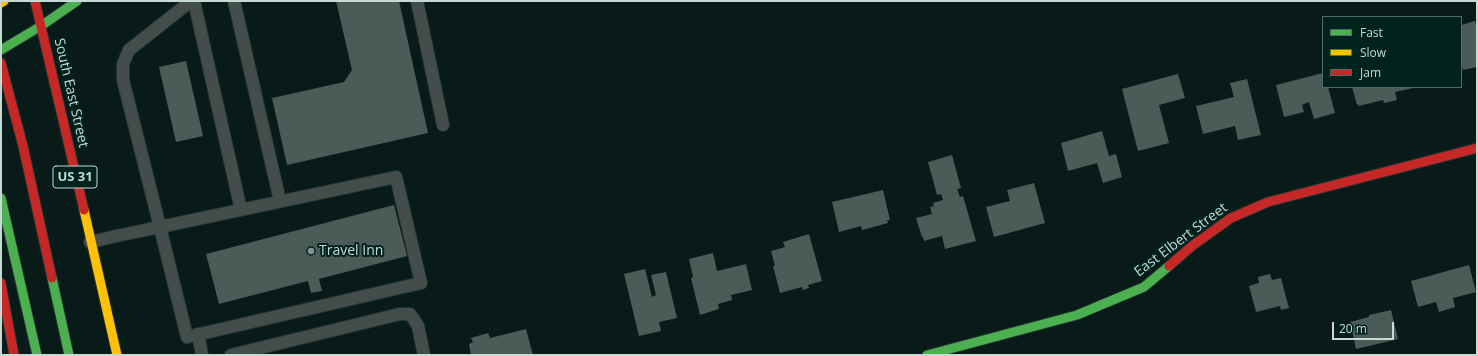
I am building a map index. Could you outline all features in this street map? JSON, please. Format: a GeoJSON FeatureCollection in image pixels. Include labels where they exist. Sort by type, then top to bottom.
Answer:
{"type":"FeatureCollection","features":[{"type":"Feature","properties":{"kind":"main road"},"geometry":{"type":"LineString","coordinates":[[1,4],[4,1]]}},
{"type":"Feature","properties":{"kind":"main road","name":"South East Street"},"geometry":{"type":"LineString","coordinates":[[35,1],[116,355]]}},
{"type":"Feature","properties":{"kind":"main road"},"geometry":{"type":"LineString","coordinates":[[1,50],[41,26],[77,1]]}},
{"type":"Feature","properties":{"kind":"main road","name":"US 31"},"geometry":{"type":"LineString","coordinates":[[1,63],[22,146],[69,355]]}},
{"type":"Feature","properties":{"kind":"main road","name":"East Elbert Street"},"geometry":{"type":"LineString","coordinates":[[927,355],[1077,315],[1138,290],[1144,287],[1192,246],[1219,226],[1240,213],[1268,202],[1477,148]]}},
{"type":"Feature","properties":{"kind":"main road"},"geometry":{"type":"LineString","coordinates":[[1,198],[37,355]]}},
{"type":"Feature","properties":{"kind":"main road"},"geometry":{"type":"LineString","coordinates":[[1,283],[14,355]]}},
{"type":"Feature","properties":{"kind":"lane"},"geometry":{"type":"LineString","coordinates":[[90,242],[160,227],[241,210],[280,201],[396,177],[420,283],[187,337],[160,227],[123,80],[123,64],[129,50],[193,1],[241,210]]}},
{"type":"Feature","properties":{"kind":"lane"},"geometry":{"type":"LineString","coordinates":[[234,1],[280,201]]}},
{"type":"Feature","properties":{"kind":"lane"},"geometry":{"type":"LineString","coordinates":[[417,1],[443,125]]}},
{"type":"Feature","properties":{"kind":"lane"},"geometry":{"type":"LineString","coordinates":[[231,355],[400,314],[410,314],[418,326],[424,355]]}},
{"type":"Feature","properties":{"kind":"lane"},"geometry":{"type":"LineString","coordinates":[[198,334],[202,355]]}},
{"type":"Feature","properties":{"kind":"building"},"geometry":{"type":"Polygon","coordinates":[[[336,1],[399,1],[428,133],[287,165],[272,98],[344,82],[352,70],[336,1]]]}},
{"type":"Feature","properties":{"kind":"building"},"geometry":{"type":"Polygon","coordinates":[[[1475,21],[1477,28],[1477,67],[1463,70],[1462,66],[1462,25],[1475,21]]]}},
{"type":"Feature","properties":{"kind":"building"},"geometry":{"type":"Polygon","coordinates":[[[186,61],[203,136],[176,142],[159,67],[186,61]]]}},
{"type":"Feature","properties":{"kind":"building"},"geometry":{"type":"Polygon","coordinates":[[[1322,73],[1322,88],[1328,88],[1335,113],[1314,119],[1309,102],[1302,105],[1304,112],[1284,117],[1276,85],[1322,73]]]}},
{"type":"Feature","properties":{"kind":"building"},"geometry":{"type":"Polygon","coordinates":[[[1178,74],[1185,98],[1159,105],[1169,143],[1138,151],[1122,89],[1178,74]]]}},
{"type":"Feature","properties":{"kind":"building"},"geometry":{"type":"Polygon","coordinates":[[[1247,79],[1261,135],[1238,140],[1235,126],[1203,134],[1196,106],[1234,97],[1230,83],[1247,79]]]}},
{"type":"Feature","properties":{"kind":"building"},"geometry":{"type":"Polygon","coordinates":[[[1352,88],[1413,88],[1395,92],[1397,100],[1384,103],[1383,100],[1359,106],[1358,104],[1357,105],[1352,88]]]}},
{"type":"Feature","properties":{"kind":"building"},"geometry":{"type":"Polygon","coordinates":[[[1102,131],[1109,156],[1116,154],[1122,177],[1103,183],[1097,163],[1068,171],[1061,143],[1102,131]]]}},
{"type":"Feature","properties":{"kind":"building"},"geometry":{"type":"Polygon","coordinates":[[[952,155],[961,188],[957,189],[960,197],[963,196],[976,241],[945,249],[942,236],[924,241],[916,218],[932,214],[930,207],[934,206],[933,203],[943,200],[941,194],[937,195],[928,162],[952,155]]]}},
{"type":"Feature","properties":{"kind":"building"},"geometry":{"type":"Polygon","coordinates":[[[1034,183],[1045,223],[994,237],[986,207],[1010,201],[1007,190],[1034,183]]]}},
{"type":"Feature","properties":{"kind":"building"},"geometry":{"type":"Polygon","coordinates":[[[883,190],[890,220],[887,220],[888,223],[862,230],[861,226],[839,232],[832,202],[883,190]]]}},
{"type":"Feature","properties":{"kind":"building"},"geometry":{"type":"Polygon","coordinates":[[[394,205],[407,256],[319,279],[322,291],[311,293],[308,281],[219,304],[206,254],[394,205]]]}},
{"type":"Feature","properties":{"kind":"building"},"geometry":{"type":"Polygon","coordinates":[[[809,234],[822,281],[808,285],[809,288],[803,290],[802,287],[780,293],[771,251],[785,247],[783,242],[809,234]]]}},
{"type":"Feature","properties":{"kind":"building"},"geometry":{"type":"Polygon","coordinates":[[[713,253],[717,271],[746,264],[752,290],[731,295],[732,300],[718,304],[719,309],[700,315],[691,278],[693,277],[689,259],[713,253]]]}},
{"type":"Feature","properties":{"kind":"building"},"geometry":{"type":"Polygon","coordinates":[[[1469,265],[1476,292],[1453,298],[1455,307],[1439,312],[1436,302],[1418,307],[1411,281],[1469,265]]]}},
{"type":"Feature","properties":{"kind":"building"},"geometry":{"type":"Polygon","coordinates":[[[645,269],[652,297],[656,295],[651,275],[666,272],[677,318],[659,322],[661,331],[639,336],[624,274],[645,269]]]}},
{"type":"Feature","properties":{"kind":"building"},"geometry":{"type":"Polygon","coordinates":[[[1270,274],[1272,280],[1281,278],[1289,308],[1281,310],[1280,306],[1256,312],[1249,286],[1259,283],[1258,277],[1270,274]]]}},
{"type":"Feature","properties":{"kind":"building"},"geometry":{"type":"Polygon","coordinates":[[[1391,310],[1398,339],[1356,349],[1350,322],[1369,317],[1369,315],[1391,310]]]}},
{"type":"Feature","properties":{"kind":"building"},"geometry":{"type":"Polygon","coordinates":[[[526,329],[533,355],[471,355],[469,344],[473,342],[471,338],[488,333],[490,338],[526,329]]]}},
{"type":"Feature","properties":{"kind":"traffic: fast"},"geometry":{"type":"LineString","coordinates":[[1,50],[41,26],[77,1]]}},
{"type":"Feature","properties":{"kind":"traffic: fast"},"geometry":{"type":"LineString","coordinates":[[1,198],[37,355]]}},
{"type":"Feature","properties":{"kind":"traffic: fast"},"geometry":{"type":"LineString","coordinates":[[927,355],[1077,315],[1144,287],[1169,266]]}},
{"type":"Feature","properties":{"kind":"traffic: fast"},"geometry":{"type":"LineString","coordinates":[[52,278],[69,355]]}},
{"type":"Feature","properties":{"kind":"traffic: slow"},"geometry":{"type":"LineString","coordinates":[[84,210],[117,355]]}},
{"type":"Feature","properties":{"kind":"traffic: jam"},"geometry":{"type":"LineString","coordinates":[[35,1],[84,210]]}},
{"type":"Feature","properties":{"kind":"traffic: jam"},"geometry":{"type":"LineString","coordinates":[[1,63],[23,146],[52,278]]}},
{"type":"Feature","properties":{"kind":"traffic: jam"},"geometry":{"type":"LineString","coordinates":[[1169,266],[1192,246],[1231,218],[1268,202],[1477,148]]}},
{"type":"Feature","properties":{"kind":"traffic: jam"},"geometry":{"type":"LineString","coordinates":[[1,283],[14,355]]}},
{"type":"Feature","properties":{"kind":"place","name":"Travel Inn"},"geometry":{"type":"Point","coordinates":[311,251]}}]}
